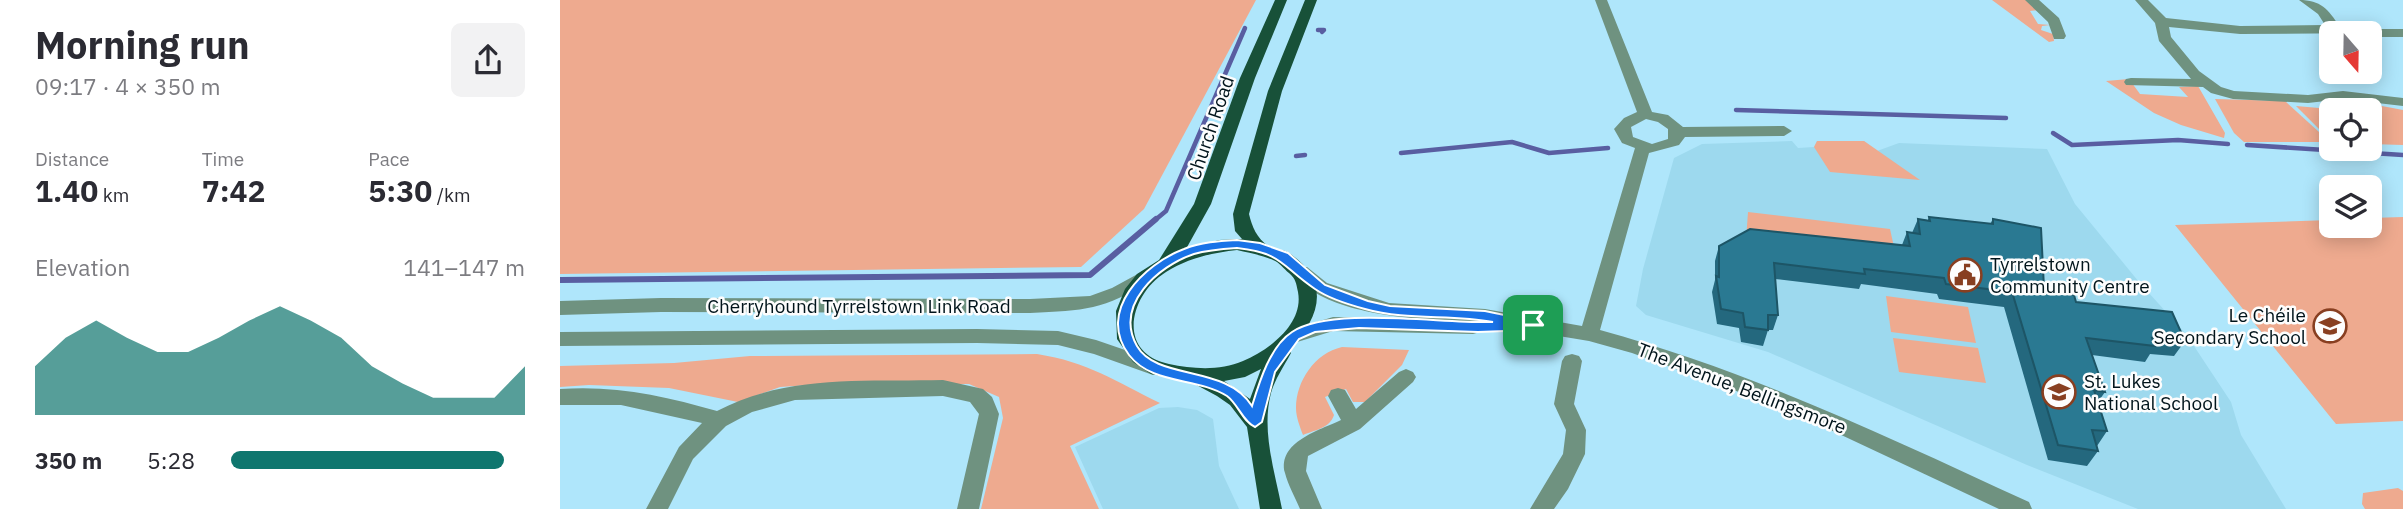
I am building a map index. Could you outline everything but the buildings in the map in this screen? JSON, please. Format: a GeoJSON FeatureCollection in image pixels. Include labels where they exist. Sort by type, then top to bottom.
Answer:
{"type":"FeatureCollection","features":[{"type":"Feature","properties":{"kind":"main road","name":"Church Road"},"geometry":{"type":"LineString","coordinates":[[1158,268],[1189,233],[1203,209],[1238,102],[1281,0]]}},
{"type":"Feature","properties":{"kind":"main road"},"geometry":{"type":"LineString","coordinates":[[1260,247],[1244,231],[1241,214],[1275,91],[1311,0]]}},
{"type":"Feature","properties":{"kind":"main road"},"geometry":{"type":"LineString","coordinates":[[1255,422],[1263,383],[1290,341],[1307,313],[1309,291],[1301,271],[1284,256],[1260,247],[1213,245],[1188,252],[1158,268],[1134,292],[1125,313],[1125,334],[1134,353],[1153,367],[1180,376],[1210,377],[1242,370],[1290,341]]}},
{"type":"Feature","properties":{"kind":"main road"},"geometry":{"type":"LineString","coordinates":[[1194,377],[1230,392],[1243,402],[1255,422],[1271,509]]}},
{"type":"Feature","properties":{"kind":"street"},"geometry":{"type":"LineString","coordinates":[[1601,0],[1646,116]]}},
{"type":"Feature","properties":{"kind":"street"},"geometry":{"type":"LineString","coordinates":[[2031,0],[2054,21],[2059,36]]}},
{"type":"Feature","properties":{"kind":"street"},"geometry":{"type":"LineString","coordinates":[[2141,0],[2162,22],[2164,38],[2203,83],[2216,90],[2233,95],[2308,99],[2343,94],[2403,102]]}},
{"type":"Feature","properties":{"kind":"street"},"geometry":{"type":"LineString","coordinates":[[2305,0],[2323,11],[2329,21]]}},
{"type":"Feature","properties":{"kind":"street"},"geometry":{"type":"LineString","coordinates":[[2162,22],[2240,30],[2319,30]]}},
{"type":"Feature","properties":{"kind":"street"},"geometry":{"type":"LineString","coordinates":[[2382,33],[2403,33]]}},
{"type":"Feature","properties":{"kind":"street"},"geometry":{"type":"LineString","coordinates":[[2131,82],[2203,83]]}},
{"type":"Feature","properties":{"kind":"street"},"geometry":{"type":"LineString","coordinates":[[1646,116],[1670,122],[1678,132],[1669,146],[1643,148],[1627,140],[1622,129],[1630,120],[1646,116]]}},
{"type":"Feature","properties":{"kind":"street"},"geometry":{"type":"LineString","coordinates":[[1678,132],[1784,131]]}},
{"type":"Feature","properties":{"kind":"street"},"geometry":{"type":"LineString","coordinates":[[1589,334],[1643,148]]}},
{"type":"Feature","properties":{"kind":"street","name":"Cherryhound Tyrrelstown Link Road"},"geometry":{"type":"LineString","coordinates":[[560,308],[661,305],[1030,306],[1091,303],[1118,293],[1158,268]]}},
{"type":"Feature","properties":{"kind":"street","name":"The Avenue, Bellingsmore"},"geometry":{"type":"LineString","coordinates":[[1301,271],[1321,288],[1366,305],[1390,310],[1485,316],[1589,334],[1636,347],[1795,404],[2021,509]]}},
{"type":"Feature","properties":{"kind":"street","name":"The Avenue, Bellingsmore"},"geometry":{"type":"LineString","coordinates":[[1290,341],[1333,324],[1478,327],[1533,325]]}},
{"type":"Feature","properties":{"kind":"street","name":"Cherryhound Tyrrelstown Link Road"},"geometry":{"type":"LineString","coordinates":[[560,339],[977,336],[1058,338],[1096,347],[1153,367]]}},
{"type":"Feature","properties":{"kind":"street"},"geometry":{"type":"LineString","coordinates":[[1541,509],[1560,482],[1574,454],[1576,429],[1564,404],[1572,361]]}},
{"type":"Feature","properties":{"kind":"street"},"geometry":{"type":"LineString","coordinates":[[1311,509],[1296,471],[1300,450],[1353,423],[1406,377]]}},
{"type":"Feature","properties":{"kind":"street"},"geometry":{"type":"LineString","coordinates":[[657,509],[686,453],[719,420],[745,406],[795,392],[943,388],[976,395],[985,403],[989,415],[968,509]]}},
{"type":"Feature","properties":{"kind":"street"},"geometry":{"type":"LineString","coordinates":[[560,397],[582,394],[634,396],[719,420]]}},
{"type":"Feature","properties":{"kind":"street"},"geometry":{"type":"LineString","coordinates":[[1338,396],[1353,423]]}},
{"type":"Feature","properties":{"kind":"shaded area"},"geometry":{"type":"Polygon","coordinates":[[[560,0],[1256,0],[1144,209],[1081,267],[560,274],[560,0]]]}},
{"type":"Feature","properties":{"kind":"shaded area"},"geometry":{"type":"Polygon","coordinates":[[[1992,0],[2028,0],[2039,10],[2030,11],[2038,24],[2050,25],[2042,26],[2041,30],[2053,34],[2054,41],[2049,42],[1992,0]]]}},
{"type":"Feature","properties":{"kind":"shaded area"},"geometry":{"type":"Polygon","coordinates":[[[2129,79],[2140,94],[2188,97],[2179,87],[2198,86],[2225,133],[2224,138],[2181,125],[2154,113],[2106,81],[2129,79]]]}},
{"type":"Feature","properties":{"kind":"shaded area"},"geometry":{"type":"Polygon","coordinates":[[[2215,99],[2285,101],[2319,132],[2319,142],[2244,142],[2234,133],[2215,99]]]}},
{"type":"Feature","properties":{"kind":"shaded area"},"geometry":{"type":"Polygon","coordinates":[[[2296,106],[2319,108],[2319,129],[2296,106]]]}},
{"type":"Feature","properties":{"kind":"shaded area"},"geometry":{"type":"Polygon","coordinates":[[[2382,106],[2403,110],[2403,145],[2382,144],[2382,106]]]}},
{"type":"Feature","properties":{"kind":"shaded area"},"geometry":{"type":"Polygon","coordinates":[[[1792,141],[1798,148],[1814,147],[1817,141],[1864,141],[1877,151],[1899,143],[2047,149],[2075,204],[2186,334],[2231,402],[2241,435],[2286,509],[2138,509],[2027,465],[1768,352],[1646,315],[1636,306],[1643,269],[1674,158],[1702,144],[1792,141]]]}},
{"type":"Feature","properties":{"kind":"shaded area"},"geometry":{"type":"Polygon","coordinates":[[[1817,141],[1864,141],[1920,180],[1830,172],[1814,147],[1817,141]]]}},
{"type":"Feature","properties":{"kind":"shaded area"},"geometry":{"type":"Polygon","coordinates":[[[1748,212],[1890,229],[1896,256],[1746,240],[1748,212]]]}},
{"type":"Feature","properties":{"kind":"shaded area","name":"Le Chéile Secondary School"},"geometry":{"type":"Polygon","coordinates":[[[2403,217],[2403,421],[2336,424],[2175,225],[2319,220],[2319,238],[2382,238],[2382,218],[2403,217]]]}},
{"type":"Feature","properties":{"kind":"shaded area"},"geometry":{"type":"Polygon","coordinates":[[[1886,296],[1968,307],[1976,343],[1891,332],[1886,296]]]}},
{"type":"Feature","properties":{"kind":"shaded area"},"geometry":{"type":"Polygon","coordinates":[[[1893,338],[1978,348],[1986,383],[1899,372],[1893,338]]]}},
{"type":"Feature","properties":{"kind":"shaded area"},"geometry":{"type":"Polygon","coordinates":[[[1342,347],[1409,350],[1402,365],[1365,402],[1353,402],[1346,389],[1325,397],[1334,415],[1332,419],[1322,428],[1303,435],[1296,408],[1303,378],[1323,355],[1342,347]]]}},
{"type":"Feature","properties":{"kind":"shaded area"},"geometry":{"type":"Polygon","coordinates":[[[1037,354],[1086,367],[1160,403],[1070,446],[1099,509],[981,509],[1003,418],[999,397],[969,384],[824,384],[780,387],[738,402],[669,388],[589,385],[560,387],[560,366],[674,363],[750,356],[1037,354]]]}},
{"type":"Feature","properties":{"kind":"shaded area"},"geometry":{"type":"Polygon","coordinates":[[[1159,408],[1197,410],[1213,419],[1219,466],[1239,509],[1103,509],[1075,447],[1159,408]]]}},
{"type":"Feature","properties":{"kind":"shaded area"},"geometry":{"type":"Polygon","coordinates":[[[2398,488],[2403,491],[2403,509],[2365,509],[2362,504],[2363,493],[2398,488]]]}},
{"type":"Feature","properties":{"kind":"waterway"},"geometry":{"type":"LineString","coordinates":[[1154,221],[1166,211],[1245,28]]}},
{"type":"Feature","properties":{"kind":"waterway"},"geometry":{"type":"LineString","coordinates":[[1318,30],[1324,30],[1322,32]]}},
{"type":"Feature","properties":{"kind":"waterway"},"geometry":{"type":"LineString","coordinates":[[1736,110],[2006,118]]}},
{"type":"Feature","properties":{"kind":"waterway"},"geometry":{"type":"LineString","coordinates":[[2053,133],[2072,145],[2178,140],[2228,144]]}},
{"type":"Feature","properties":{"kind":"waterway"},"geometry":{"type":"LineString","coordinates":[[1401,153],[1512,142],[1549,153],[1608,148]]}},
{"type":"Feature","properties":{"kind":"waterway"},"geometry":{"type":"LineString","coordinates":[[2247,145],[2403,155]]}},
{"type":"Feature","properties":{"kind":"waterway"},"geometry":{"type":"LineString","coordinates":[[1296,156],[1305,155]]}},
{"type":"Feature","properties":{"kind":"waterway"},"geometry":{"type":"LineString","coordinates":[[560,280],[1090,275],[1156,219]]}},
{"type":"Feature","properties":{"kind":"place","name":"Tyrrelstown Community Centre"},"geometry":{"type":"Point","coordinates":[1965,275]}},
{"type":"Feature","properties":{"kind":"place","name":"Le Chéile Secondary School"},"geometry":{"type":"Point","coordinates":[2330,326]}},
{"type":"Feature","properties":{"kind":"place","name":"St. Lukes National School"},"geometry":{"type":"Point","coordinates":[2059,392]}},
{"type":"Feature","properties":{"kind":"route"},"geometry":{"type":"LineString","coordinates":[[1237,244],[1260,247],[1284,256],[1321,288],[1366,305],[1390,310],[1485,316],[1533,325],[1478,327],[1359,323],[1313,328],[1294,336],[1269,371],[1263,383],[1255,422],[1243,402],[1230,392],[1194,377],[1180,376],[1153,367],[1134,353],[1125,334],[1125,313],[1134,292],[1151,273],[1166,262],[1213,245],[1237,244]]}}]}
